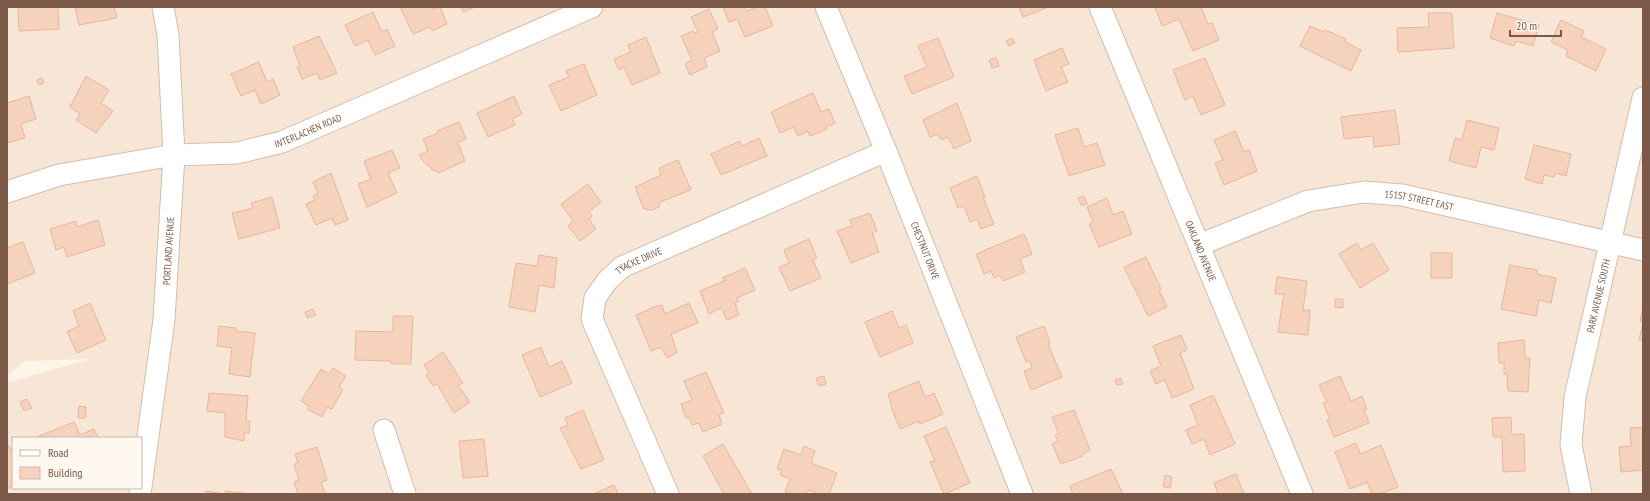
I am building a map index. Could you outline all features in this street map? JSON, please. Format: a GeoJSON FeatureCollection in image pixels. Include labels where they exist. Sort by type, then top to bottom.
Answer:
{"type":"FeatureCollection","features":[{"type":"Feature","properties":{"kind":"street","name":"PORTLAND AVENUE"},"geometry":{"type":"LineString","coordinates":[[142,480],[164,320],[174,155],[168,35],[162,7]]}},
{"type":"Feature","properties":{"kind":"street","name":"INTERLACHEN ROAD"},"geometry":{"type":"LineString","coordinates":[[7,192],[59,175],[174,155],[237,154],[282,142],[592,7]]}},
{"type":"Feature","properties":{"kind":"street","name":"CHESTNUT DRIVE"},"geometry":{"type":"LineString","coordinates":[[826,7],[886,152],[1022,494]]}},
{"type":"Feature","properties":{"kind":"street","name":"OAKLAND AVENUE"},"geometry":{"type":"LineString","coordinates":[[1100,7],[1302,494]]}},
{"type":"Feature","properties":{"kind":"street","name":"PARK AVENUE SOUTH"},"geometry":{"type":"LineString","coordinates":[[1581,494],[1572,445],[1575,397],[1643,98]]}},
{"type":"Feature","properties":{"kind":"street","name":"TYACKE DRIVE"},"geometry":{"type":"LineString","coordinates":[[668,494],[592,319],[595,298],[607,281],[622,267],[886,152]]}},
{"type":"Feature","properties":{"kind":"street","name":"151ST STREET EAST"},"geometry":{"type":"LineString","coordinates":[[1199,245],[1308,201],[1364,192],[1402,195],[1643,250]]}},
{"type":"Feature","properties":{"kind":"street"},"geometry":{"type":"LineString","coordinates":[[384,430],[405,494]]}},
{"type":"Feature","properties":{"kind":"shaded area"},"geometry":{"type":"Polygon","coordinates":[[[7,7],[1643,7],[1643,494],[7,494],[7,383],[90,359],[25,361],[7,375],[7,7]]]}},
{"type":"Feature","properties":{"kind":"building"},"geometry":{"type":"Polygon","coordinates":[[[18,7],[58,7],[59,29],[19,31],[18,7]]]}},
{"type":"Feature","properties":{"kind":"building"},"geometry":{"type":"Polygon","coordinates":[[[75,7],[114,7],[117,18],[79,25],[75,7]]]}},
{"type":"Feature","properties":{"kind":"building"},"geometry":{"type":"Polygon","coordinates":[[[400,7],[433,7],[433,9],[440,7],[447,24],[432,31],[430,27],[413,34],[400,7]]]}},
{"type":"Feature","properties":{"kind":"building"},"geometry":{"type":"Polygon","coordinates":[[[461,7],[475,7],[463,12],[461,7]]]}},
{"type":"Feature","properties":{"kind":"building"},"geometry":{"type":"Polygon","coordinates":[[[723,7],[745,7],[747,11],[757,7],[765,7],[773,26],[745,37],[737,19],[729,22],[723,7]]]}},
{"type":"Feature","properties":{"kind":"building"},"geometry":{"type":"Polygon","coordinates":[[[1019,7],[1046,7],[1046,8],[1023,17],[1019,7]]]}},
{"type":"Feature","properties":{"kind":"building"},"geometry":{"type":"Polygon","coordinates":[[[1155,7],[1201,7],[1208,24],[1212,23],[1219,40],[1193,51],[1179,19],[1162,26],[1155,7]]]}},
{"type":"Feature","properties":{"kind":"building"},"geometry":{"type":"Polygon","coordinates":[[[709,9],[718,29],[712,32],[720,51],[704,58],[707,67],[690,75],[685,64],[692,60],[681,36],[693,31],[694,33],[698,32],[691,17],[709,9]]]}},
{"type":"Feature","properties":{"kind":"building"},"geometry":{"type":"Polygon","coordinates":[[[373,12],[382,32],[387,29],[395,46],[375,55],[368,40],[355,46],[345,25],[373,12]]]}},
{"type":"Feature","properties":{"kind":"building"},"geometry":{"type":"Polygon","coordinates":[[[1428,13],[1452,13],[1454,48],[1398,52],[1397,28],[1429,27],[1428,13]]]}},
{"type":"Feature","properties":{"kind":"building"},"geometry":{"type":"Polygon","coordinates":[[[1497,13],[1539,25],[1533,46],[1516,41],[1514,46],[1490,38],[1497,13]]]}},
{"type":"Feature","properties":{"kind":"building"},"geometry":{"type":"Polygon","coordinates":[[[1561,20],[1584,31],[1581,37],[1606,49],[1596,71],[1566,56],[1568,50],[1551,42],[1561,20]]]}},
{"type":"Feature","properties":{"kind":"building"},"geometry":{"type":"Polygon","coordinates":[[[1310,26],[1324,32],[1325,30],[1346,39],[1345,42],[1361,50],[1351,71],[1300,46],[1310,26]]]}},
{"type":"Feature","properties":{"kind":"building"},"geometry":{"type":"Polygon","coordinates":[[[319,36],[337,73],[320,80],[317,73],[302,79],[297,67],[300,66],[293,47],[319,36]]]}},
{"type":"Feature","properties":{"kind":"building"},"geometry":{"type":"Polygon","coordinates":[[[646,37],[660,73],[632,85],[624,67],[619,70],[614,59],[631,52],[628,45],[646,37]]]}},
{"type":"Feature","properties":{"kind":"building"},"geometry":{"type":"Polygon","coordinates":[[[938,38],[954,77],[912,94],[904,76],[927,67],[918,46],[938,38]]]}},
{"type":"Feature","properties":{"kind":"building"},"geometry":{"type":"Polygon","coordinates":[[[1012,38],[1015,43],[1009,46],[1006,41],[1012,38]]]}},
{"type":"Feature","properties":{"kind":"building"},"geometry":{"type":"Polygon","coordinates":[[[1062,48],[1069,64],[1061,67],[1068,82],[1046,91],[1034,60],[1062,48]]]}},
{"type":"Feature","properties":{"kind":"building"},"geometry":{"type":"Polygon","coordinates":[[[996,58],[999,66],[992,68],[989,60],[996,58]]]}},
{"type":"Feature","properties":{"kind":"building"},"geometry":{"type":"Polygon","coordinates":[[[1205,58],[1225,105],[1201,115],[1193,96],[1185,100],[1173,70],[1205,58]]]}},
{"type":"Feature","properties":{"kind":"building"},"geometry":{"type":"Polygon","coordinates":[[[259,62],[267,82],[273,79],[280,95],[261,104],[255,90],[241,96],[231,74],[259,62]]]}},
{"type":"Feature","properties":{"kind":"building"},"geometry":{"type":"Polygon","coordinates":[[[584,64],[597,95],[561,111],[549,85],[569,77],[566,71],[584,64]]]}},
{"type":"Feature","properties":{"kind":"building"},"geometry":{"type":"Polygon","coordinates":[[[86,76],[109,90],[101,103],[113,111],[96,133],[76,120],[80,114],[70,107],[86,76]]]}},
{"type":"Feature","properties":{"kind":"building"},"geometry":{"type":"Polygon","coordinates":[[[42,78],[44,83],[39,85],[37,80],[42,78]]]}},
{"type":"Feature","properties":{"kind":"building"},"geometry":{"type":"Polygon","coordinates":[[[813,93],[821,112],[829,109],[835,123],[826,127],[827,129],[810,136],[808,131],[798,136],[794,127],[780,133],[771,112],[813,93]]]}},
{"type":"Feature","properties":{"kind":"building"},"geometry":{"type":"Polygon","coordinates":[[[29,96],[36,119],[21,124],[25,138],[7,143],[7,103],[29,96]]]}},
{"type":"Feature","properties":{"kind":"building"},"geometry":{"type":"Polygon","coordinates":[[[514,96],[522,114],[512,119],[515,125],[488,137],[477,113],[514,96]]]}},
{"type":"Feature","properties":{"kind":"building"},"geometry":{"type":"Polygon","coordinates":[[[957,103],[971,141],[954,149],[948,137],[941,140],[938,134],[930,137],[923,120],[957,103]]]}},
{"type":"Feature","properties":{"kind":"building"},"geometry":{"type":"Polygon","coordinates":[[[1395,110],[1400,144],[1374,147],[1373,136],[1344,139],[1341,117],[1395,110]]]}},
{"type":"Feature","properties":{"kind":"building"},"geometry":{"type":"Polygon","coordinates":[[[1467,120],[1499,128],[1494,150],[1481,147],[1476,168],[1449,161],[1455,138],[1462,140],[1467,120]]]}},
{"type":"Feature","properties":{"kind":"building"},"geometry":{"type":"Polygon","coordinates":[[[459,122],[466,139],[458,143],[465,161],[438,173],[422,160],[419,155],[428,151],[423,139],[438,133],[437,131],[459,122]]]}},
{"type":"Feature","properties":{"kind":"building"},"geometry":{"type":"Polygon","coordinates":[[[1078,128],[1084,147],[1097,143],[1105,165],[1069,176],[1055,135],[1078,128]]]}},
{"type":"Feature","properties":{"kind":"building"},"geometry":{"type":"Polygon","coordinates":[[[1235,131],[1244,152],[1249,150],[1257,171],[1224,185],[1215,163],[1223,160],[1214,140],[1235,131]]]}},
{"type":"Feature","properties":{"kind":"building"},"geometry":{"type":"Polygon","coordinates":[[[759,138],[767,156],[721,175],[711,154],[740,141],[742,146],[759,138]]]}},
{"type":"Feature","properties":{"kind":"building"},"geometry":{"type":"Polygon","coordinates":[[[1534,145],[1571,154],[1566,176],[1555,173],[1554,177],[1544,175],[1542,184],[1525,179],[1534,145]]]}},
{"type":"Feature","properties":{"kind":"building"},"geometry":{"type":"Polygon","coordinates":[[[392,150],[400,168],[388,173],[397,193],[367,207],[358,184],[371,179],[364,161],[392,150]]]}},
{"type":"Feature","properties":{"kind":"building"},"geometry":{"type":"Polygon","coordinates":[[[678,160],[691,190],[660,202],[659,207],[652,210],[644,209],[635,187],[661,175],[659,168],[678,160]]]}},
{"type":"Feature","properties":{"kind":"building"},"geometry":{"type":"Polygon","coordinates":[[[331,173],[348,220],[335,225],[332,218],[316,225],[306,204],[315,200],[313,196],[318,193],[313,182],[331,173]]]}},
{"type":"Feature","properties":{"kind":"building"},"geometry":{"type":"Polygon","coordinates":[[[977,176],[985,197],[983,197],[994,224],[981,229],[977,219],[970,222],[964,206],[958,208],[950,188],[977,176]]]}},
{"type":"Feature","properties":{"kind":"building"},"geometry":{"type":"Polygon","coordinates":[[[588,184],[601,202],[589,212],[592,216],[589,219],[596,229],[580,241],[568,226],[573,221],[561,204],[588,184]]]}},
{"type":"Feature","properties":{"kind":"building"},"geometry":{"type":"Polygon","coordinates":[[[1084,196],[1087,204],[1081,205],[1078,198],[1084,196]]]}},
{"type":"Feature","properties":{"kind":"building"},"geometry":{"type":"Polygon","coordinates":[[[272,197],[280,228],[239,239],[232,213],[253,208],[251,203],[272,197]]]}},
{"type":"Feature","properties":{"kind":"building"},"geometry":{"type":"Polygon","coordinates":[[[1107,198],[1113,215],[1123,211],[1132,234],[1099,247],[1089,224],[1093,222],[1087,207],[1107,198]]]}},
{"type":"Feature","properties":{"kind":"building"},"geometry":{"type":"Polygon","coordinates":[[[870,213],[877,231],[872,233],[879,252],[851,263],[837,231],[852,226],[850,220],[870,213]]]}},
{"type":"Feature","properties":{"kind":"building"},"geometry":{"type":"Polygon","coordinates":[[[98,220],[105,245],[67,257],[64,247],[56,250],[50,229],[76,221],[77,227],[98,220]]]}},
{"type":"Feature","properties":{"kind":"building"},"geometry":{"type":"Polygon","coordinates":[[[1024,234],[1032,254],[1020,259],[1025,272],[1003,281],[1000,275],[994,278],[991,271],[984,274],[976,254],[1024,234]]]}},
{"type":"Feature","properties":{"kind":"building"},"geometry":{"type":"Polygon","coordinates":[[[809,239],[817,258],[813,260],[821,278],[790,291],[779,267],[789,263],[784,250],[809,239]]]}},
{"type":"Feature","properties":{"kind":"building"},"geometry":{"type":"Polygon","coordinates":[[[23,242],[35,273],[7,284],[7,248],[23,242]]]}},
{"type":"Feature","properties":{"kind":"building"},"geometry":{"type":"Polygon","coordinates":[[[1357,243],[1361,250],[1373,243],[1389,270],[1360,288],[1339,254],[1357,243]]]}},
{"type":"Feature","properties":{"kind":"building"},"geometry":{"type":"Polygon","coordinates":[[[1431,253],[1452,253],[1452,278],[1431,278],[1431,253]]]}},
{"type":"Feature","properties":{"kind":"building"},"geometry":{"type":"Polygon","coordinates":[[[539,255],[557,258],[554,288],[539,285],[535,312],[509,307],[516,263],[537,266],[539,255]]]}},
{"type":"Feature","properties":{"kind":"building"},"geometry":{"type":"Polygon","coordinates":[[[1146,257],[1161,289],[1159,290],[1167,307],[1148,316],[1124,267],[1146,257]]]}},
{"type":"Feature","properties":{"kind":"building"},"geometry":{"type":"Polygon","coordinates":[[[1510,265],[1537,270],[1537,274],[1556,278],[1551,303],[1539,300],[1536,316],[1501,309],[1510,265]]]}},
{"type":"Feature","properties":{"kind":"building"},"geometry":{"type":"Polygon","coordinates":[[[745,268],[755,290],[737,298],[739,301],[735,303],[739,315],[727,320],[721,308],[709,314],[700,291],[726,280],[722,278],[745,268]]]}},
{"type":"Feature","properties":{"kind":"building"},"geometry":{"type":"Polygon","coordinates":[[[1277,277],[1307,281],[1303,310],[1310,310],[1308,335],[1278,332],[1284,294],[1275,294],[1277,277]]]}},
{"type":"Feature","properties":{"kind":"building"},"geometry":{"type":"Polygon","coordinates":[[[1335,299],[1343,299],[1343,308],[1335,307],[1335,299]]]}},
{"type":"Feature","properties":{"kind":"building"},"geometry":{"type":"Polygon","coordinates":[[[90,303],[106,340],[77,353],[67,332],[79,326],[73,311],[90,303]]]}},
{"type":"Feature","properties":{"kind":"building"},"geometry":{"type":"Polygon","coordinates":[[[689,303],[698,323],[671,334],[677,353],[667,358],[661,347],[651,351],[636,315],[662,305],[665,314],[689,303]]]}},
{"type":"Feature","properties":{"kind":"building"},"geometry":{"type":"Polygon","coordinates":[[[1643,306],[1643,323],[1640,321],[1643,306]]]}},
{"type":"Feature","properties":{"kind":"building"},"geometry":{"type":"Polygon","coordinates":[[[313,309],[316,315],[307,318],[305,312],[313,309]]]}},
{"type":"Feature","properties":{"kind":"building"},"geometry":{"type":"Polygon","coordinates":[[[892,311],[899,328],[906,325],[913,343],[880,357],[865,322],[892,311]]]}},
{"type":"Feature","properties":{"kind":"building"},"geometry":{"type":"Polygon","coordinates":[[[393,316],[413,316],[411,364],[391,364],[391,361],[355,360],[356,331],[393,332],[393,316]]]}},
{"type":"Feature","properties":{"kind":"building"},"geometry":{"type":"Polygon","coordinates":[[[1643,323],[1643,341],[1639,340],[1643,323]]]}},
{"type":"Feature","properties":{"kind":"building"},"geometry":{"type":"Polygon","coordinates":[[[219,326],[236,328],[236,331],[255,333],[250,377],[229,374],[232,348],[217,346],[219,326]]]}},
{"type":"Feature","properties":{"kind":"building"},"geometry":{"type":"Polygon","coordinates":[[[1044,326],[1050,343],[1048,344],[1062,377],[1031,390],[1024,371],[1032,368],[1030,361],[1026,362],[1016,337],[1044,326]]]}},
{"type":"Feature","properties":{"kind":"building"},"geometry":{"type":"Polygon","coordinates":[[[1181,335],[1187,350],[1180,353],[1194,389],[1172,398],[1165,380],[1156,384],[1150,371],[1161,366],[1153,346],[1181,335]]]}},
{"type":"Feature","properties":{"kind":"building"},"geometry":{"type":"Polygon","coordinates":[[[1524,340],[1525,358],[1530,358],[1528,392],[1508,391],[1507,374],[1504,374],[1504,363],[1499,363],[1498,343],[1524,340]]]}},
{"type":"Feature","properties":{"kind":"building"},"geometry":{"type":"Polygon","coordinates":[[[541,347],[549,367],[562,361],[572,383],[540,397],[522,355],[541,347]]]}},
{"type":"Feature","properties":{"kind":"building"},"geometry":{"type":"Polygon","coordinates":[[[443,352],[463,383],[458,385],[470,402],[454,413],[437,384],[433,386],[426,375],[429,373],[424,365],[443,352]]]}},
{"type":"Feature","properties":{"kind":"building"},"geometry":{"type":"Polygon","coordinates":[[[333,368],[346,376],[339,387],[343,389],[332,409],[327,407],[322,417],[307,409],[309,406],[301,401],[321,369],[329,374],[333,368]]]}},
{"type":"Feature","properties":{"kind":"building"},"geometry":{"type":"Polygon","coordinates":[[[706,372],[724,413],[719,415],[722,424],[703,432],[699,423],[692,425],[689,417],[686,418],[681,404],[692,400],[684,381],[706,372]]]}},
{"type":"Feature","properties":{"kind":"building"},"geometry":{"type":"Polygon","coordinates":[[[824,376],[826,384],[819,386],[816,378],[824,376]]]}},
{"type":"Feature","properties":{"kind":"building"},"geometry":{"type":"Polygon","coordinates":[[[1340,376],[1351,401],[1362,396],[1367,409],[1364,410],[1369,423],[1334,437],[1327,420],[1330,419],[1323,403],[1327,402],[1319,385],[1340,376]]]}},
{"type":"Feature","properties":{"kind":"building"},"geometry":{"type":"Polygon","coordinates":[[[1121,378],[1123,384],[1117,385],[1115,380],[1121,378]]]}},
{"type":"Feature","properties":{"kind":"building"},"geometry":{"type":"Polygon","coordinates":[[[919,381],[925,397],[934,393],[943,414],[920,424],[919,421],[900,429],[888,394],[919,381]]]}},
{"type":"Feature","properties":{"kind":"building"},"geometry":{"type":"Polygon","coordinates":[[[209,393],[248,396],[246,421],[250,421],[249,433],[244,433],[244,441],[225,437],[225,413],[207,411],[209,393]]]}},
{"type":"Feature","properties":{"kind":"building"},"geometry":{"type":"Polygon","coordinates":[[[1213,395],[1235,444],[1210,455],[1204,439],[1192,444],[1186,430],[1198,425],[1190,405],[1213,395]]]}},
{"type":"Feature","properties":{"kind":"building"},"geometry":{"type":"Polygon","coordinates":[[[27,399],[32,408],[24,411],[20,402],[27,399]]]}},
{"type":"Feature","properties":{"kind":"building"},"geometry":{"type":"Polygon","coordinates":[[[79,406],[86,407],[85,418],[78,418],[79,406]]]}},
{"type":"Feature","properties":{"kind":"building"},"geometry":{"type":"Polygon","coordinates":[[[583,410],[604,460],[581,469],[560,428],[568,425],[565,418],[583,410]]]}},
{"type":"Feature","properties":{"kind":"building"},"geometry":{"type":"Polygon","coordinates":[[[1074,410],[1090,450],[1082,454],[1083,456],[1061,464],[1052,444],[1058,441],[1055,435],[1059,434],[1052,417],[1074,410]]]}},
{"type":"Feature","properties":{"kind":"building"},"geometry":{"type":"Polygon","coordinates":[[[1511,417],[1512,435],[1524,434],[1525,471],[1503,472],[1502,437],[1493,437],[1492,418],[1511,417]]]}},
{"type":"Feature","properties":{"kind":"building"},"geometry":{"type":"Polygon","coordinates":[[[74,422],[80,435],[94,429],[98,437],[37,437],[74,422]]]}},
{"type":"Feature","properties":{"kind":"building"},"geometry":{"type":"Polygon","coordinates":[[[946,427],[970,483],[944,494],[930,462],[935,461],[924,436],[946,427]]]}},
{"type":"Feature","properties":{"kind":"building"},"geometry":{"type":"Polygon","coordinates":[[[1643,427],[1643,470],[1621,472],[1619,447],[1631,446],[1630,428],[1643,427]]]}},
{"type":"Feature","properties":{"kind":"building"},"geometry":{"type":"Polygon","coordinates":[[[484,439],[488,476],[463,478],[459,441],[484,439]]]}},
{"type":"Feature","properties":{"kind":"building"},"geometry":{"type":"Polygon","coordinates":[[[1356,443],[1360,454],[1381,445],[1398,487],[1380,494],[1372,494],[1367,482],[1350,489],[1335,452],[1356,443]]]}},
{"type":"Feature","properties":{"kind":"building"},"geometry":{"type":"Polygon","coordinates":[[[723,444],[752,494],[724,494],[703,456],[723,444]]]}},
{"type":"Feature","properties":{"kind":"building"},"geometry":{"type":"Polygon","coordinates":[[[9,446],[12,453],[12,486],[7,489],[7,447],[9,446]]]}},
{"type":"Feature","properties":{"kind":"building"},"geometry":{"type":"Polygon","coordinates":[[[804,446],[815,451],[811,463],[837,473],[829,494],[819,494],[808,490],[806,494],[792,494],[785,492],[790,479],[780,475],[782,470],[777,469],[784,449],[801,455],[804,446]]]}},
{"type":"Feature","properties":{"kind":"building"},"geometry":{"type":"Polygon","coordinates":[[[317,447],[327,480],[321,482],[325,494],[298,494],[294,482],[299,480],[294,464],[298,463],[295,454],[317,447]]]}},
{"type":"Feature","properties":{"kind":"building"},"geometry":{"type":"Polygon","coordinates":[[[1111,469],[1123,494],[1073,494],[1070,486],[1111,469]]]}},
{"type":"Feature","properties":{"kind":"building"},"geometry":{"type":"Polygon","coordinates":[[[1236,474],[1244,494],[1218,494],[1214,483],[1236,474]]]}},
{"type":"Feature","properties":{"kind":"building"},"geometry":{"type":"Polygon","coordinates":[[[1165,475],[1172,477],[1170,488],[1163,487],[1165,475]]]}},
{"type":"Feature","properties":{"kind":"building"},"geometry":{"type":"Polygon","coordinates":[[[614,485],[618,494],[593,494],[614,485]]]}},
{"type":"Feature","properties":{"kind":"building"},"geometry":{"type":"Polygon","coordinates":[[[206,491],[225,494],[205,494],[206,491]]]}},
{"type":"Feature","properties":{"kind":"building"},"geometry":{"type":"Polygon","coordinates":[[[226,491],[249,494],[225,494],[226,491]]]}}]}
